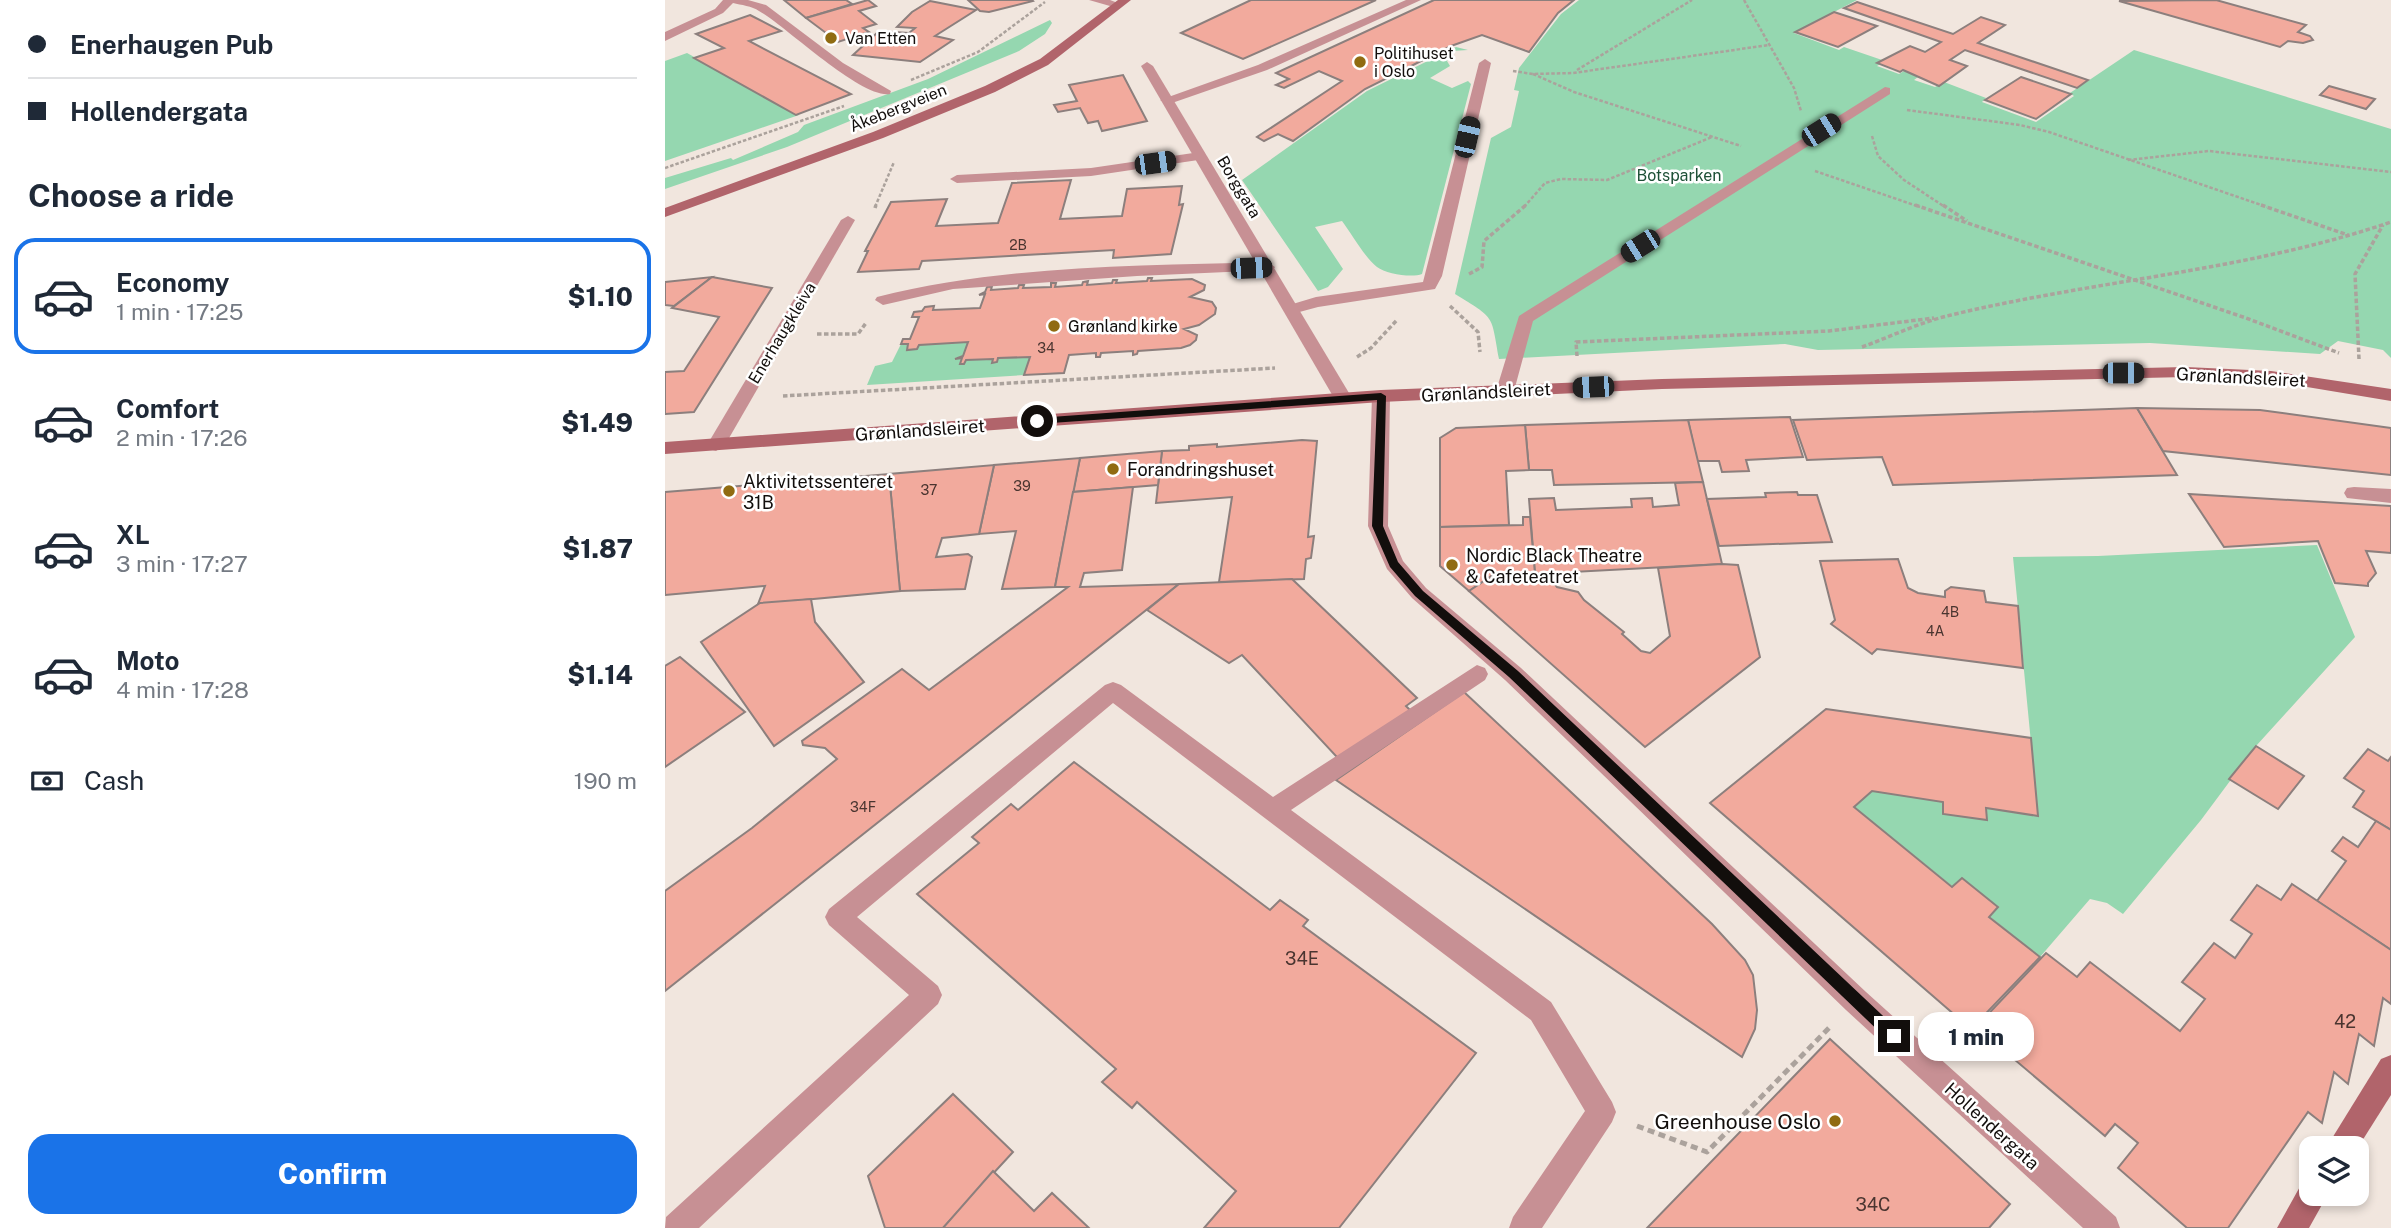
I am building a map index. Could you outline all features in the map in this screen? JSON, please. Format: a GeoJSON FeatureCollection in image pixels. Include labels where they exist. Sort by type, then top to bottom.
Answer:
{"type":"FeatureCollection","features":[{"type":"Feature","properties":{"kind":"street"},"geometry":{"type":"LineString","coordinates":[[665,37],[719,11],[732,0],[762,7],[839,66],[885,91]]}},
{"type":"Feature","properties":{"kind":"street"},"geometry":{"type":"LineString","coordinates":[[1095,0],[1121,3]]}},
{"type":"Feature","properties":{"kind":"street"},"geometry":{"type":"LineString","coordinates":[[1167,100],[1252,73],[1415,0]]}},
{"type":"Feature","properties":{"kind":"street","name":"Åkebergveien"},"geometry":{"type":"LineString","coordinates":[[665,213],[866,140],[990,89],[1044,62],[1121,3]]}},
{"type":"Feature","properties":{"kind":"street"},"geometry":{"type":"LineString","coordinates":[[1292,309],[1316,302],[1429,286],[1438,260],[1485,63]]}},
{"type":"Feature","properties":{"kind":"street","name":"Borggata"},"geometry":{"type":"LineString","coordinates":[[1147,66],[1343,398]]}},
{"type":"Feature","properties":{"kind":"street"},"geometry":{"type":"LineString","coordinates":[[1505,391],[1525,319],[1885,91]]}},
{"type":"Feature","properties":{"kind":"street"},"geometry":{"type":"LineString","coordinates":[[957,179],[1091,172],[1201,156]]}},
{"type":"Feature","properties":{"kind":"street","name":"Enerhaugkleiva"},"geometry":{"type":"LineString","coordinates":[[716,445],[848,220]]}},
{"type":"Feature","properties":{"kind":"street"},"geometry":{"type":"LineString","coordinates":[[883,300],[953,284],[1137,271],[1266,267]]}},
{"type":"Feature","properties":{"kind":"street","name":"Grønlandsleiret"},"geometry":{"type":"LineString","coordinates":[[665,448],[1343,398],[1662,384],[2229,373],[2316,382],[2391,395]]}},
{"type":"Feature","properties":{"kind":"street","name":"Hollendergata"},"geometry":{"type":"LineString","coordinates":[[1381,396],[1378,526],[1394,564],[1419,593],[1513,674],[1856,1001],[2105,1228]]}},
{"type":"Feature","properties":{"kind":"street"},"geometry":{"type":"LineString","coordinates":[[2354,493],[2391,496]]}},
{"type":"Feature","properties":{"kind":"street"},"geometry":{"type":"LineString","coordinates":[[1272,810],[1477,674]]}},
{"type":"Feature","properties":{"kind":"street"},"geometry":{"type":"LineString","coordinates":[[677,1228],[929,995],[838,917],[1113,691],[1541,1012],[1602,1112],[1524,1228]]}},
{"type":"Feature","properties":{"kind":"street"},"geometry":{"type":"LineString","coordinates":[[2349,1136],[2391,1069]]}},
{"type":"Feature","properties":{"kind":"street"},"geometry":{"type":"LineString","coordinates":[[2292,1228],[2306,1206]]}},
{"type":"Feature","properties":{"kind":"path"},"geometry":{"type":"LineString","coordinates":[[1573,73],[1692,0]]}},
{"type":"Feature","properties":{"kind":"path"},"geometry":{"type":"LineString","coordinates":[[1744,0],[1800,103],[1801,144]]}},
{"type":"Feature","properties":{"kind":"path"},"geometry":{"type":"LineString","coordinates":[[1534,74],[1573,73],[1769,46]]}},
{"type":"Feature","properties":{"kind":"path"},"geometry":{"type":"LineString","coordinates":[[1485,63],[1534,74],[1574,92],[1973,225],[2346,356]]}},
{"type":"Feature","properties":{"kind":"path"},"geometry":{"type":"LineString","coordinates":[[1973,225],[1904,180],[1878,156],[1864,104],[2020,125],[2049,132],[2350,236]]}},
{"type":"Feature","properties":{"kind":"path"},"geometry":{"type":"LineString","coordinates":[[1481,354],[1478,332],[1429,286],[1482,267],[1484,241],[1522,210],[1545,183],[1561,179],[1607,180],[1712,137]]}},
{"type":"Feature","properties":{"kind":"path"},"geometry":{"type":"LineString","coordinates":[[2125,160],[2209,150],[2391,172]]}},
{"type":"Feature","properties":{"kind":"path"},"geometry":{"type":"LineString","coordinates":[[848,220],[876,208],[895,158]]}},
{"type":"Feature","properties":{"kind":"path"},"geometry":{"type":"LineString","coordinates":[[1578,361],[1577,342],[1829,331],[1945,316],[2350,236],[2391,222]]}},
{"type":"Feature","properties":{"kind":"path"},"geometry":{"type":"LineString","coordinates":[[2361,366],[2355,274],[2383,225]]}},
{"type":"Feature","properties":{"kind":"path"},"geometry":{"type":"LineString","coordinates":[[805,334],[858,334],[883,300]]}},
{"type":"Feature","properties":{"kind":"path"},"geometry":{"type":"LineString","coordinates":[[1850,380],[1843,355],[1945,316]]}},
{"type":"Feature","properties":{"kind":"path"},"geometry":{"type":"LineString","coordinates":[[1357,357],[1371,348]]}},
{"type":"Feature","properties":{"kind":"path"},"geometry":{"type":"LineString","coordinates":[[782,397],[1275,368]]}},
{"type":"Feature","properties":{"kind":"path"},"geometry":{"type":"LineString","coordinates":[[1602,1112],[1707,1152],[1856,1001]]}},
{"type":"Feature","properties":{"kind":"green space","name":"Botsparken"},"geometry":{"type":"Polygon","coordinates":[[[1579,0],[1857,0],[1794,33],[1839,50],[1844,47],[1885,61],[1877,66],[1899,74],[1904,71],[1918,77],[1914,80],[1935,87],[1944,82],[1986,98],[1982,102],[2036,122],[2074,96],[2070,93],[2134,50],[2391,129],[2391,358],[2383,350],[2338,341],[2320,354],[2150,343],[1818,350],[1785,344],[1499,359],[1489,319],[1478,308],[1455,294],[1491,138],[1511,127],[1519,91],[1514,90],[1519,68],[1561,14],[1579,0]]]}},
{"type":"Feature","properties":{"kind":"green space"},"geometry":{"type":"Polygon","coordinates":[[[1050,20],[1052,23],[1045,34],[1019,51],[787,147],[665,189],[665,178],[731,158],[733,160],[798,132],[804,125],[928,79],[1050,20]]]}},
{"type":"Feature","properties":{"kind":"green space"},"geometry":{"type":"Polygon","coordinates":[[[1456,47],[1468,50],[1452,51],[1447,61],[1450,66],[1430,78],[1452,88],[1468,81],[1471,84],[1422,274],[1399,275],[1377,267],[1342,221],[1315,227],[1343,269],[1328,287],[1318,291],[1242,180],[1367,91],[1456,47]]]}},
{"type":"Feature","properties":{"kind":"green space"},"geometry":{"type":"Polygon","coordinates":[[[687,53],[799,115],[665,161],[665,61],[687,53]]]}},
{"type":"Feature","properties":{"kind":"green space"},"geometry":{"type":"Polygon","coordinates":[[[968,342],[963,356],[955,358],[962,358],[961,364],[966,360],[1030,357],[1024,375],[867,385],[875,366],[892,362],[901,344],[908,344],[908,350],[917,349],[919,345],[968,342]]]}},
{"type":"Feature","properties":{"kind":"green space"},"geometry":{"type":"Polygon","coordinates":[[[2317,545],[2355,637],[2256,746],[2201,820],[2123,914],[2107,903],[2090,899],[2040,957],[1854,807],[1872,791],[1943,802],[1987,820],[1986,808],[2038,815],[2013,557],[2098,556],[2317,545]]]}},
{"type":"Feature","properties":{"kind":"building"},"geometry":{"type":"Polygon","coordinates":[[[784,0],[846,0],[852,4],[806,18],[784,0]]]}},
{"type":"Feature","properties":{"kind":"building"},"geometry":{"type":"Polygon","coordinates":[[[868,0],[876,6],[859,11],[876,24],[863,28],[869,32],[838,42],[806,18],[868,0]]]}},
{"type":"Feature","properties":{"kind":"building"},"geometry":{"type":"Polygon","coordinates":[[[968,0],[1033,1],[989,12],[980,11],[968,0]]]}},
{"type":"Feature","properties":{"kind":"building"},"geometry":{"type":"Polygon","coordinates":[[[1251,0],[1376,0],[1243,59],[1181,33],[1251,0]]]}},
{"type":"Feature","properties":{"kind":"building","name":"Politihuset i Oslo"},"geometry":{"type":"Polygon","coordinates":[[[1434,0],[1574,0],[1558,13],[1529,52],[1482,35],[1451,46],[1365,89],[1293,141],[1278,134],[1264,141],[1257,137],[1342,81],[1319,71],[1284,88],[1276,85],[1289,79],[1276,73],[1434,0]]]}},
{"type":"Feature","properties":{"kind":"building"},"geometry":{"type":"Polygon","coordinates":[[[2216,0],[2306,25],[2298,32],[2310,36],[2313,40],[2303,43],[2288,41],[2280,47],[2119,1],[2216,0]]]}},
{"type":"Feature","properties":{"kind":"building"},"geometry":{"type":"Polygon","coordinates":[[[930,1],[976,10],[935,36],[953,40],[920,62],[853,55],[879,31],[909,33],[915,28],[897,27],[912,12],[930,1]]]}},
{"type":"Feature","properties":{"kind":"building"},"geometry":{"type":"Polygon","coordinates":[[[1857,2],[1953,34],[1981,17],[2005,25],[1978,43],[2088,80],[2077,88],[1965,50],[1950,60],[1967,66],[1939,86],[1903,70],[1900,72],[1877,63],[1910,46],[1925,52],[1941,42],[1844,8],[1857,2]]]}},
{"type":"Feature","properties":{"kind":"building"},"geometry":{"type":"Polygon","coordinates":[[[1834,12],[1877,26],[1838,47],[1795,32],[1834,12]]]}},
{"type":"Feature","properties":{"kind":"building"},"geometry":{"type":"Polygon","coordinates":[[[750,15],[781,31],[749,41],[851,94],[796,115],[694,58],[724,48],[696,34],[750,15]]]}},
{"type":"Feature","properties":{"kind":"building"},"geometry":{"type":"Polygon","coordinates":[[[1123,75],[1147,121],[1102,131],[1098,121],[1088,123],[1080,108],[1058,112],[1054,105],[1077,101],[1069,85],[1123,75]]]}},
{"type":"Feature","properties":{"kind":"building"},"geometry":{"type":"Polygon","coordinates":[[[2021,77],[2071,94],[2036,119],[1985,100],[2021,77]]]}},
{"type":"Feature","properties":{"kind":"building"},"geometry":{"type":"Polygon","coordinates":[[[2329,86],[2375,99],[2366,109],[2320,95],[2329,86]]]}},
{"type":"Feature","properties":{"kind":"building"},"geometry":{"type":"Polygon","coordinates":[[[1071,180],[1060,219],[1122,216],[1127,189],[1182,186],[1179,205],[1183,204],[1171,254],[1113,258],[1114,250],[922,261],[919,269],[858,272],[868,251],[865,251],[891,202],[947,199],[936,226],[998,223],[1012,183],[1071,180]]]}},
{"type":"Feature","properties":{"kind":"building"},"geometry":{"type":"Polygon","coordinates":[[[712,277],[674,306],[665,305],[665,282],[712,277]]]}},
{"type":"Feature","properties":{"kind":"building"},"geometry":{"type":"Polygon","coordinates":[[[712,277],[772,288],[694,412],[665,414],[665,372],[684,371],[719,317],[672,308],[712,277]]]}},
{"type":"Feature","properties":{"kind":"building","name":"Grønland kirke"},"geometry":{"type":"Polygon","coordinates":[[[1152,278],[1151,281],[1192,279],[1205,285],[1204,290],[1190,297],[1212,302],[1216,308],[1215,314],[1199,325],[1184,329],[1197,335],[1190,345],[1138,351],[1133,355],[1133,351],[1101,353],[1100,357],[1096,357],[1096,353],[1069,355],[1064,373],[1024,375],[1030,357],[998,358],[997,362],[992,363],[993,359],[966,360],[964,364],[960,364],[962,358],[955,359],[963,356],[968,342],[919,345],[917,349],[907,350],[908,344],[901,344],[903,339],[910,339],[919,317],[912,317],[914,312],[934,306],[933,310],[980,308],[985,294],[979,295],[985,292],[987,287],[992,286],[991,290],[1018,288],[1019,285],[1024,285],[1023,288],[1051,287],[1051,283],[1056,283],[1055,287],[1082,285],[1088,281],[1087,285],[1112,283],[1113,280],[1117,280],[1116,283],[1147,281],[1152,278]]]}},
{"type":"Feature","properties":{"kind":"building"},"geometry":{"type":"Polygon","coordinates":[[[2137,408],[2177,475],[1893,485],[1882,457],[1807,460],[1793,420],[2137,408]]]}},
{"type":"Feature","properties":{"kind":"building"},"geometry":{"type":"Polygon","coordinates":[[[2137,408],[2260,410],[2391,428],[2391,475],[2163,451],[2137,408]]]}},
{"type":"Feature","properties":{"kind":"building"},"geometry":{"type":"Polygon","coordinates":[[[1790,417],[1803,457],[1746,460],[1749,471],[1722,472],[1719,461],[1697,461],[1688,420],[1790,417]]]}},
{"type":"Feature","properties":{"kind":"building"},"geometry":{"type":"Polygon","coordinates":[[[1688,420],[1703,482],[1554,485],[1552,470],[1529,470],[1525,425],[1688,420]]]}},
{"type":"Feature","properties":{"kind":"building"},"geometry":{"type":"Polygon","coordinates":[[[1525,425],[1529,470],[1506,471],[1509,525],[1440,527],[1440,438],[1456,428],[1525,425]]]}},
{"type":"Feature","properties":{"kind":"building"},"geometry":{"type":"Polygon","coordinates":[[[1317,441],[1308,537],[1314,536],[1311,558],[1306,559],[1304,579],[1219,582],[1232,497],[1156,503],[1162,451],[1189,450],[1189,446],[1217,444],[1217,447],[1317,441]]]}},
{"type":"Feature","properties":{"kind":"building"},"geometry":{"type":"Polygon","coordinates":[[[1162,451],[1158,485],[1073,492],[1080,458],[1162,451]]]}},
{"type":"Feature","properties":{"kind":"building"},"geometry":{"type":"Polygon","coordinates":[[[1080,458],[1055,587],[1002,589],[1016,531],[979,534],[994,465],[1080,458]]]}},
{"type":"Feature","properties":{"kind":"building"},"geometry":{"type":"Polygon","coordinates":[[[994,465],[979,534],[942,538],[936,557],[968,554],[972,557],[965,589],[900,591],[889,474],[994,465]]]}},
{"type":"Feature","properties":{"kind":"building"},"geometry":{"type":"Polygon","coordinates":[[[889,474],[900,591],[758,604],[765,586],[665,595],[665,492],[889,474]]]}},
{"type":"Feature","properties":{"kind":"building"},"geometry":{"type":"Polygon","coordinates":[[[1703,482],[1722,564],[1535,574],[1529,499],[1554,498],[1556,510],[1632,507],[1631,499],[1652,498],[1653,507],[1679,505],[1675,483],[1703,482]]]}},
{"type":"Feature","properties":{"kind":"building"},"geometry":{"type":"Polygon","coordinates":[[[1133,487],[1122,570],[1084,573],[1080,587],[1179,584],[665,991],[665,891],[752,828],[837,759],[825,748],[803,745],[802,741],[902,669],[929,690],[1068,587],[1055,587],[1073,492],[1133,487]]]}},
{"type":"Feature","properties":{"kind":"building"},"geometry":{"type":"Polygon","coordinates":[[[1797,492],[1798,495],[1817,495],[1832,542],[1719,546],[1707,499],[1766,497],[1765,493],[1797,492]]]}},
{"type":"Feature","properties":{"kind":"building"},"geometry":{"type":"Polygon","coordinates":[[[2189,494],[2391,506],[2391,553],[2366,551],[2376,573],[2368,586],[2335,583],[2318,541],[2224,547],[2189,494]]]}},
{"type":"Feature","properties":{"kind":"building"},"geometry":{"type":"Polygon","coordinates":[[[1523,517],[1530,517],[1535,574],[1493,575],[1469,591],[1440,566],[1440,527],[1523,525],[1523,517]]]}},
{"type":"Feature","properties":{"kind":"building"},"geometry":{"type":"Polygon","coordinates":[[[1898,559],[1908,588],[1918,593],[1945,597],[1945,591],[1951,587],[1984,591],[1986,602],[2018,606],[2023,668],[1877,649],[1872,654],[1831,624],[1835,620],[1820,561],[1898,559]]]}},
{"type":"Feature","properties":{"kind":"building"},"geometry":{"type":"Polygon","coordinates":[[[1738,565],[1760,657],[1645,747],[1469,591],[1493,575],[1553,574],[1557,587],[1578,592],[1624,632],[1622,634],[1641,651],[1650,653],[1670,636],[1658,568],[1738,565]]]}},
{"type":"Feature","properties":{"kind":"building"},"geometry":{"type":"Polygon","coordinates":[[[1292,579],[1417,698],[1406,706],[1421,721],[1349,770],[1242,655],[1229,663],[1147,610],[1179,584],[1292,579]]]}},
{"type":"Feature","properties":{"kind":"building"},"geometry":{"type":"Polygon","coordinates":[[[811,599],[815,622],[864,682],[774,746],[701,642],[760,603],[811,599]]]}},
{"type":"Feature","properties":{"kind":"building"},"geometry":{"type":"Polygon","coordinates":[[[680,657],[745,712],[665,767],[665,666],[680,657]]]}},
{"type":"Feature","properties":{"kind":"building"},"geometry":{"type":"Polygon","coordinates":[[[1464,692],[1712,924],[1745,960],[1753,975],[1757,1010],[1755,1029],[1742,1057],[1336,780],[1464,692]]]}},
{"type":"Feature","properties":{"kind":"building"},"geometry":{"type":"Polygon","coordinates":[[[1826,709],[2031,738],[2038,816],[1986,808],[1987,820],[1943,814],[1943,802],[1872,791],[1854,807],[1952,887],[1962,878],[1998,907],[1989,917],[2040,957],[1971,1029],[1710,803],[1826,709]]]}},
{"type":"Feature","properties":{"kind":"building"},"geometry":{"type":"Polygon","coordinates":[[[2256,746],[2304,776],[2278,809],[2229,779],[2256,746]]]}},
{"type":"Feature","properties":{"kind":"building"},"geometry":{"type":"Polygon","coordinates":[[[2368,749],[2388,761],[2391,757],[2391,830],[2353,807],[2364,791],[2344,778],[2368,749]]]}},
{"type":"Feature","properties":{"kind":"building"},"geometry":{"type":"Polygon","coordinates":[[[1074,762],[1270,910],[1280,900],[1308,920],[1303,926],[1476,1053],[1339,1228],[1204,1228],[1236,1191],[1137,1102],[1132,1108],[1102,1082],[1116,1069],[917,894],[979,843],[972,837],[1011,804],[1018,810],[1074,762]]]}},
{"type":"Feature","properties":{"kind":"building"},"geometry":{"type":"Polygon","coordinates":[[[2376,821],[2391,830],[2391,950],[2317,901],[2346,861],[2332,851],[2343,837],[2358,847],[2376,821]]]}},
{"type":"Feature","properties":{"kind":"building"},"geometry":{"type":"Polygon","coordinates":[[[2292,884],[2391,950],[2391,1004],[2383,998],[2374,1046],[2359,1034],[2348,1084],[2334,1072],[2322,1123],[2308,1112],[2228,1228],[2187,1228],[2118,1168],[2138,1143],[2115,1124],[2105,1136],[1976,1027],[2046,953],[2077,977],[2090,962],[2180,1031],[2205,999],[2182,982],[2214,943],[2235,958],[2252,934],[2231,920],[2257,885],[2281,900],[2292,884]]]}},
{"type":"Feature","properties":{"kind":"building","name":"Greenhouse Oslo"},"geometry":{"type":"Polygon","coordinates":[[[1830,1039],[2010,1204],[1989,1228],[1647,1228],[1830,1039]]]}},
{"type":"Feature","properties":{"kind":"building"},"geometry":{"type":"Polygon","coordinates":[[[953,1094],[1013,1152],[943,1228],[885,1228],[868,1176],[953,1094]]]}},
{"type":"Feature","properties":{"kind":"building"},"geometry":{"type":"Polygon","coordinates":[[[993,1171],[1034,1211],[1052,1193],[1089,1228],[943,1228],[993,1171]]]}},
{"type":"Feature","properties":{"kind":"place","name":"Van Etten"},"geometry":{"type":"Point","coordinates":[831,38]}},
{"type":"Feature","properties":{"kind":"place","name":"Politihuset i Oslo"},"geometry":{"type":"Point","coordinates":[1360,62]}},
{"type":"Feature","properties":{"kind":"place","name":"Grønland kirke"},"geometry":{"type":"Point","coordinates":[1054,326]}},
{"type":"Feature","properties":{"kind":"place","name":"Forandringshuset"},"geometry":{"type":"Point","coordinates":[1113,469]}},
{"type":"Feature","properties":{"kind":"place","name":"Aktivitetssenteret 31B"},"geometry":{"type":"Point","coordinates":[729,491]}},
{"type":"Feature","properties":{"kind":"place","name":"Nordic Black Theatre & Cafeteatret"},"geometry":{"type":"Point","coordinates":[1452,565]}},
{"type":"Feature","properties":{"kind":"place","name":"Greenhouse Oslo"},"geometry":{"type":"Point","coordinates":[1835,1121]}},
{"type":"Feature","properties":{"kind":"route"},"geometry":{"type":"LineString","coordinates":[[1037,421],[1381,396],[1378,526],[1394,564],[1419,593],[1513,674],[1894,1036]]}}]}
